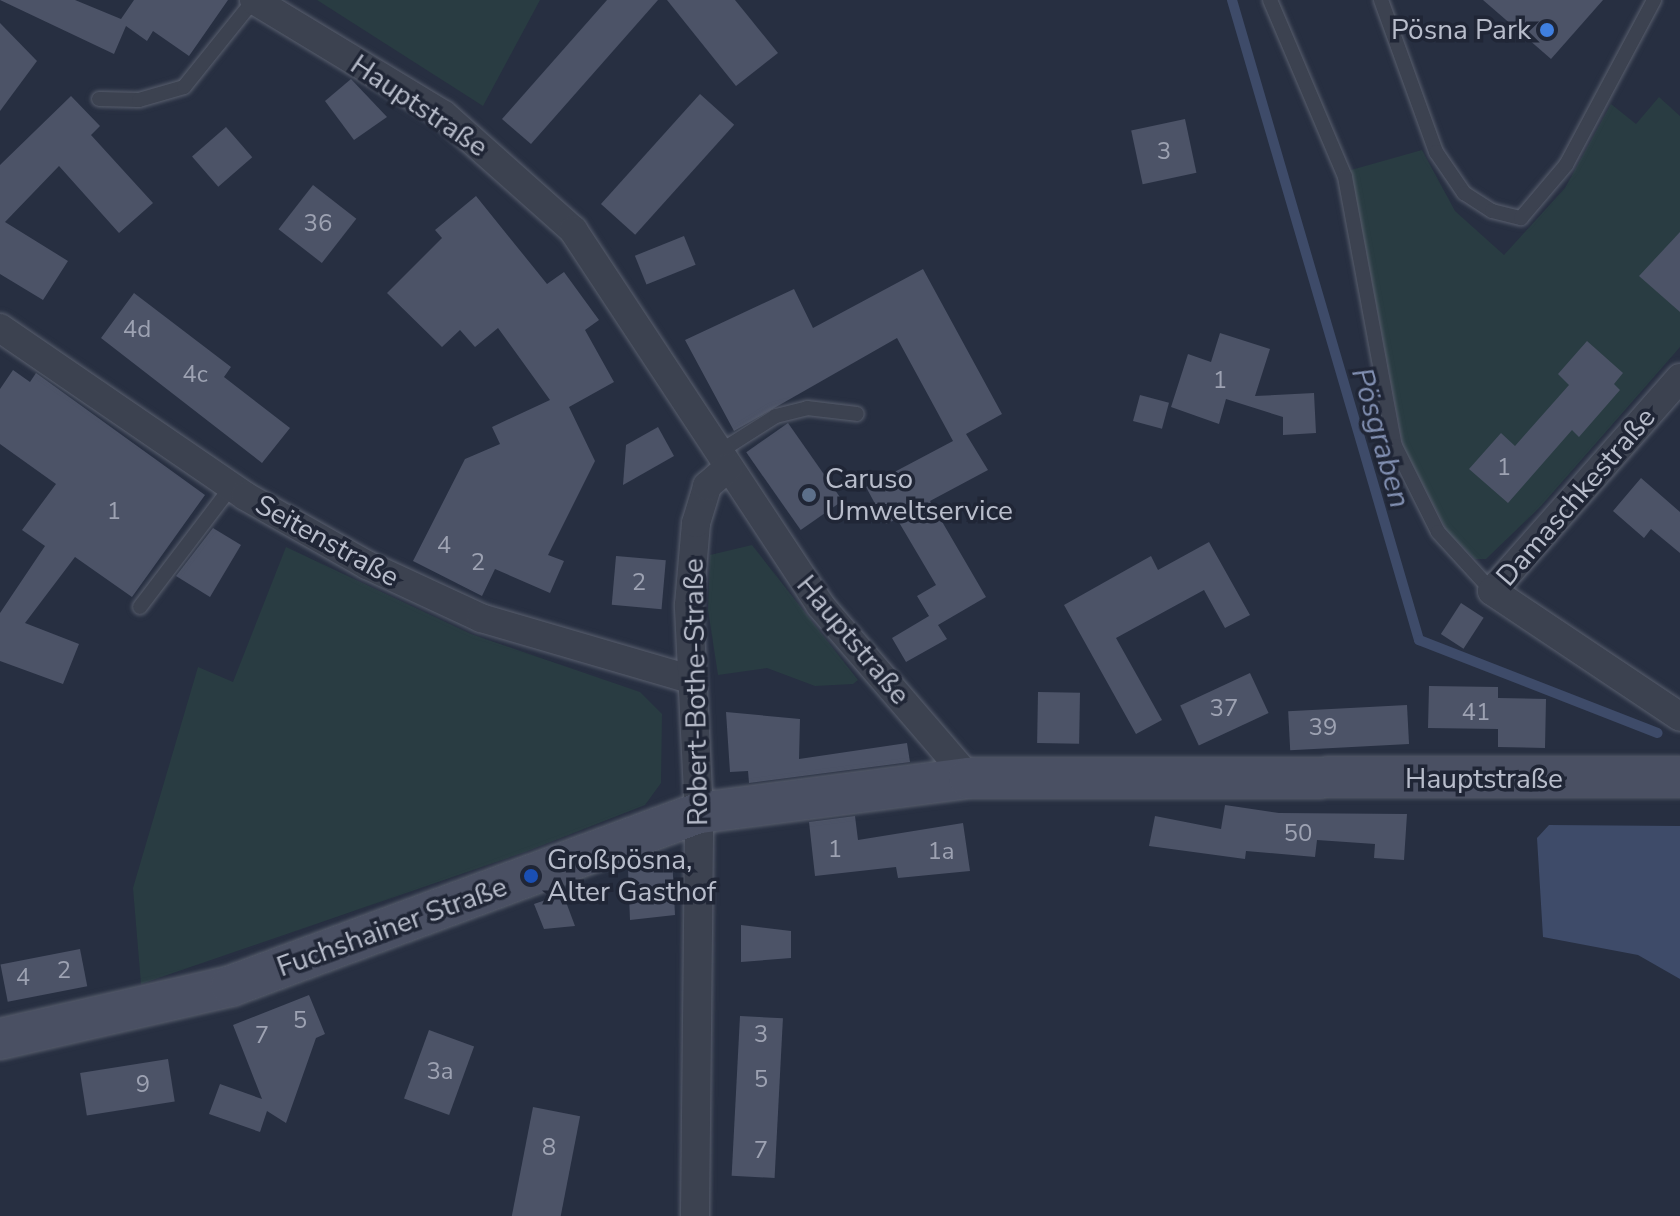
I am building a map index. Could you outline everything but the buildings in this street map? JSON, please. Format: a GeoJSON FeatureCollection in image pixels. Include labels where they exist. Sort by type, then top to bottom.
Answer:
{"type":"FeatureCollection","features":[{"type":"Feature","properties":{"kind":"street","name":"Hauptstraße"},"geometry":{"type":"LineString","coordinates":[[254,0],[444,115],[537,192],[636,316],[723,460],[820,605],[969,778],[1680,777]]}},
{"type":"Feature","properties":{"kind":"street","name":"Seitenstraße"},"geometry":{"type":"LineString","coordinates":[[0,328],[231,487],[367,565],[481,618],[690,679]]}},
{"type":"Feature","properties":{"kind":"street","name":"Damaschkestraße"},"geometry":{"type":"LineString","coordinates":[[1680,378],[1492,591],[1680,717]]}},
{"type":"Feature","properties":{"kind":"street","name":"Robert-Bothe-Straße"},"geometry":{"type":"LineString","coordinates":[[695,1216],[699,813],[690,679],[696,523],[707,486],[723,460]]}},
{"type":"Feature","properties":{"kind":"street","name":"Fuchshainer Straße"},"geometry":{"type":"LineString","coordinates":[[0,1039],[231,986],[699,813],[969,778]]}},
{"type":"Feature","properties":{"kind":"lane"},"geometry":{"type":"LineString","coordinates":[[99,99],[139,100],[184,87],[254,0]]}},
{"type":"Feature","properties":{"kind":"lane"},"geometry":{"type":"LineString","coordinates":[[1270,0],[1345,177],[1395,446],[1438,532],[1492,591]]}},
{"type":"Feature","properties":{"kind":"lane"},"geometry":{"type":"LineString","coordinates":[[1381,0],[1436,152],[1464,193],[1521,218],[1566,165],[1654,0]]}},
{"type":"Feature","properties":{"kind":"lane"},"geometry":{"type":"LineString","coordinates":[[723,460],[776,416],[807,408],[857,414]]}},
{"type":"Feature","properties":{"kind":"lane"},"geometry":{"type":"LineString","coordinates":[[140,607],[231,487]]}},
{"type":"Feature","properties":{"kind":"shaded area"},"geometry":{"type":"Polygon","coordinates":[[[317,0],[540,0],[483,106],[317,0]]]}},
{"type":"Feature","properties":{"kind":"shaded area"},"geometry":{"type":"Polygon","coordinates":[[[1659,97],[1680,116],[1680,347],[1541,506],[1486,559],[1475,559],[1447,531],[1403,445],[1351,170],[1422,150],[1455,211],[1504,255],[1565,188],[1611,104],[1636,124],[1659,97]]]}},
{"type":"Feature","properties":{"kind":"shaded area"},"geometry":{"type":"Polygon","coordinates":[[[752,545],[858,680],[853,684],[815,686],[767,668],[718,675],[708,610],[710,555],[752,545]]]}},
{"type":"Feature","properties":{"kind":"shaded area"},"geometry":{"type":"Polygon","coordinates":[[[286,547],[471,634],[640,692],[662,714],[661,783],[645,805],[525,852],[141,984],[133,888],[198,667],[233,682],[286,547]]]}},
{"type":"Feature","properties":{"kind":"water"},"geometry":{"type":"Polygon","coordinates":[[[1549,825],[1680,826],[1680,979],[1638,955],[1543,937],[1537,838],[1549,825]]]}},
{"type":"Feature","properties":{"kind":"waterway","name":"Pösgraben"},"geometry":{"type":"LineString","coordinates":[[1232,0],[1419,640],[1657,733]]}},
{"type":"Feature","properties":{"kind":"place","name":"Pösna Park"},"geometry":{"type":"Point","coordinates":[1547,30]}},
{"type":"Feature","properties":{"kind":"place","name":"Caruso Umweltservice"},"geometry":{"type":"Point","coordinates":[809,495]}},
{"type":"Feature","properties":{"kind":"place","name":"Großpösna, Alter Gasthof"},"geometry":{"type":"Point","coordinates":[531,876]}}]}
